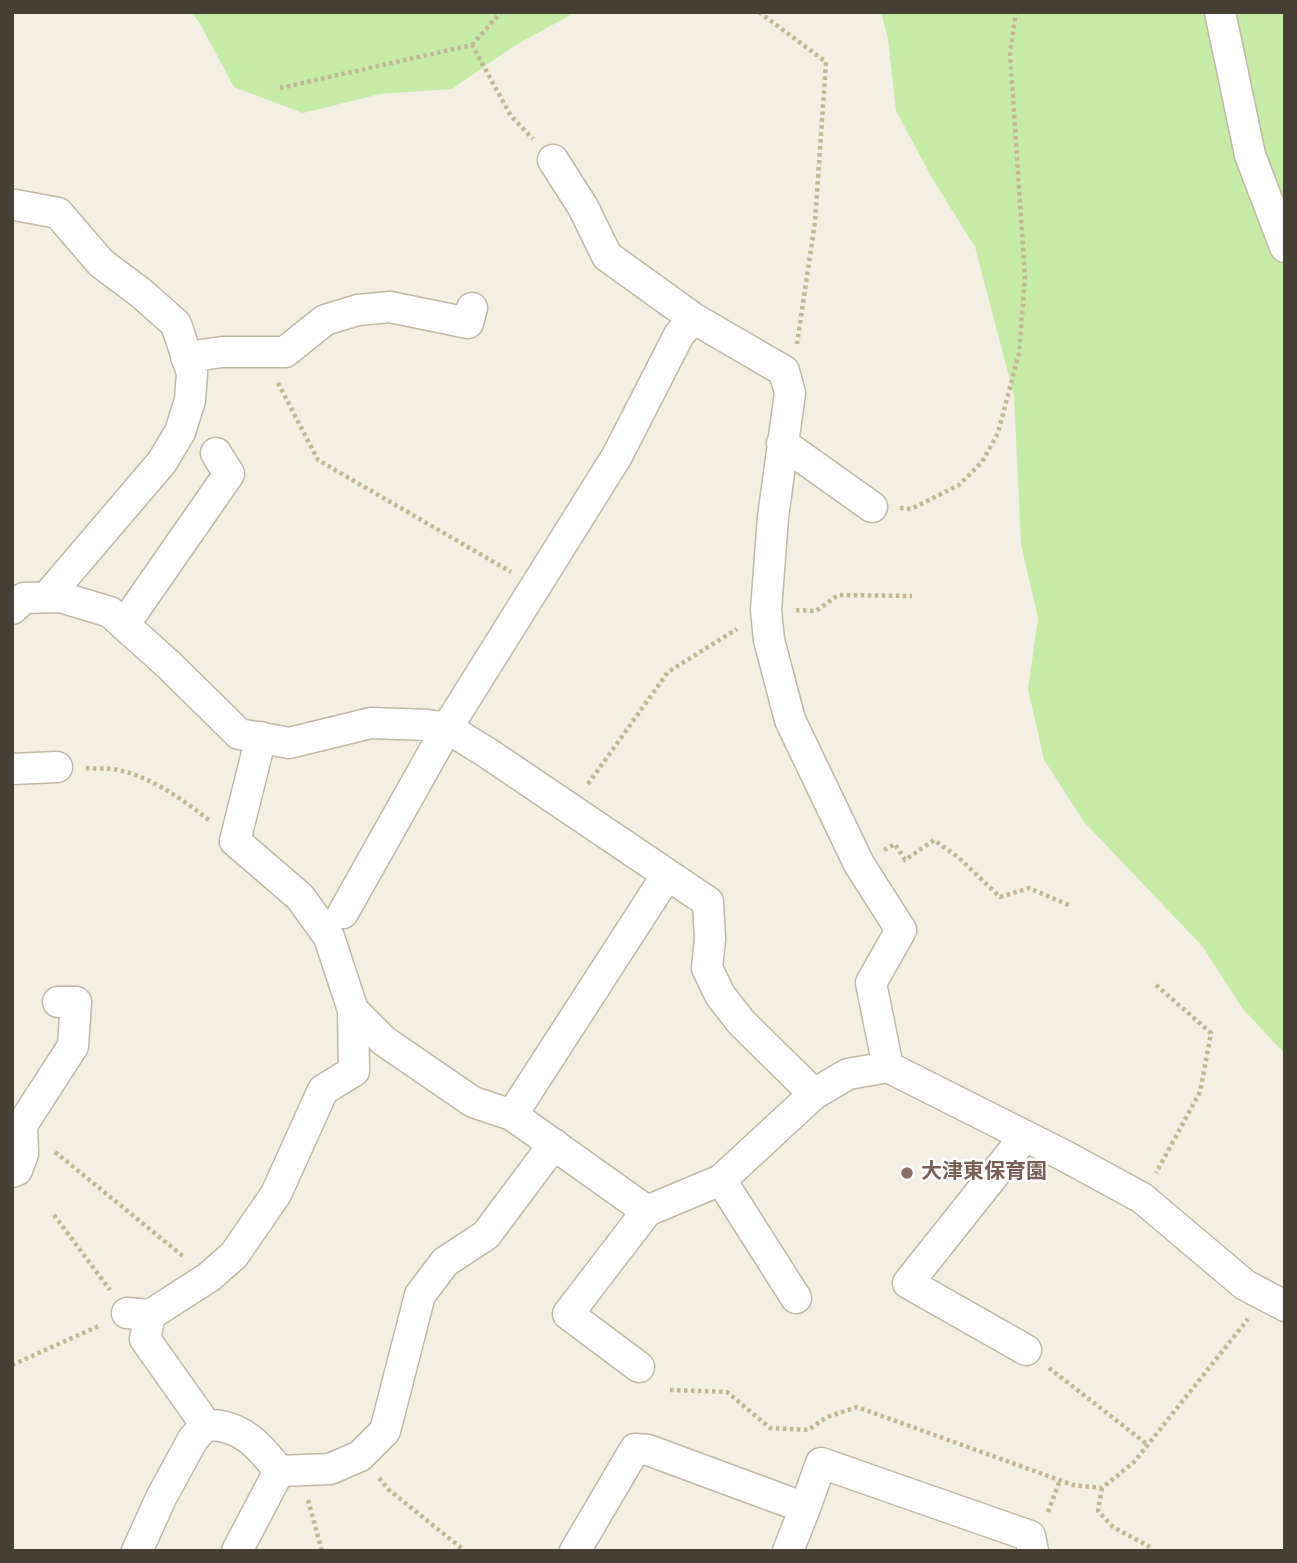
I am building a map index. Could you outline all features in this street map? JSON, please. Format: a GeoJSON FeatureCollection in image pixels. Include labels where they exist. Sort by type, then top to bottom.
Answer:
{"type":"FeatureCollection","features":[{"type":"Feature","properties":{"kind":"street"},"geometry":{"type":"LineString","coordinates":[[1220,12],[1250,155],[1285,247]]}},
{"type":"Feature","properties":{"kind":"street"},"geometry":{"type":"LineString","coordinates":[[553,160],[583,207],[607,256],[693,318],[784,371],[790,393],[773,517],[766,610],[769,640],[790,720],[859,864],[901,930],[871,983],[888,1067]]}},
{"type":"Feature","properties":{"kind":"street"},"geometry":{"type":"LineString","coordinates":[[13,208],[58,213],[101,263],[176,324],[192,373],[190,400],[180,432],[162,462],[47,597]]}},
{"type":"Feature","properties":{"kind":"street"},"geometry":{"type":"LineString","coordinates":[[186,357],[223,352],[285,352],[325,320],[358,310],[390,307],[468,323],[472,309]]}},
{"type":"Feature","properties":{"kind":"street"},"geometry":{"type":"LineString","coordinates":[[343,913],[447,728],[617,456],[678,335],[693,318]]}},
{"type":"Feature","properties":{"kind":"street"},"geometry":{"type":"LineString","coordinates":[[782,443],[872,507]]}},
{"type":"Feature","properties":{"kind":"street"},"geometry":{"type":"LineString","coordinates":[[124,625],[229,474],[216,453]]}},
{"type":"Feature","properties":{"kind":"street"},"geometry":{"type":"LineString","coordinates":[[12,609],[24,598],[60,597],[110,612],[239,734],[289,743],[370,723],[447,728],[708,902],[710,939],[707,968],[720,995],[741,1022],[814,1094]]}},
{"type":"Feature","properties":{"kind":"street"},"geometry":{"type":"LineString","coordinates":[[206,1425],[145,1339],[139,1314],[208,1277],[234,1255],[276,1194],[323,1090],[354,1071],[353,1010],[329,937],[300,897],[235,841],[261,737]]}},
{"type":"Feature","properties":{"kind":"street"},"geometry":{"type":"LineString","coordinates":[[12,769],[57,767]]}},
{"type":"Feature","properties":{"kind":"street"},"geometry":{"type":"LineString","coordinates":[[512,1115],[667,875]]}},
{"type":"Feature","properties":{"kind":"street"},"geometry":{"type":"LineString","coordinates":[[12,1172],[17,1170],[23,1154],[22,1125],[73,1046],[76,1002],[58,1002]]}},
{"type":"Feature","properties":{"kind":"street"},"geometry":{"type":"LineString","coordinates":[[353,1010],[384,1041],[473,1102],[512,1115],[647,1211]]}},
{"type":"Feature","properties":{"kind":"street"},"geometry":{"type":"LineString","coordinates":[[639,1367],[568,1314],[647,1211],[721,1180],[814,1094],[848,1074],[888,1067],[1143,1198],[1245,1285],[1275,1301]]}},
{"type":"Feature","properties":{"kind":"street"},"geometry":{"type":"LineString","coordinates":[[1024,1136],[908,1283],[1026,1350]]}},
{"type":"Feature","properties":{"kind":"street"},"geometry":{"type":"LineString","coordinates":[[137,1551],[160,1498],[193,1439],[206,1425],[221,1425],[240,1431],[290,1471],[331,1469],[360,1456],[385,1431],[420,1294],[445,1262],[486,1235],[554,1144]]}},
{"type":"Feature","properties":{"kind":"street"},"geometry":{"type":"LineString","coordinates":[[721,1180],[796,1298]]}},
{"type":"Feature","properties":{"kind":"street"},"geometry":{"type":"LineString","coordinates":[[575,1551],[635,1448],[648,1450],[805,1508]]}},
{"type":"Feature","properties":{"kind":"street"},"geometry":{"type":"LineString","coordinates":[[788,1551],[821,1463],[1030,1536],[1033,1551]]}},
{"type":"Feature","properties":{"kind":"street"},"geometry":{"type":"LineString","coordinates":[[237,1551],[290,1471]]}},
{"type":"Feature","properties":{"kind":"path"},"geometry":{"type":"LineString","coordinates":[[280,88],[472,45],[501,12]]}},
{"type":"Feature","properties":{"kind":"path"},"geometry":{"type":"LineString","coordinates":[[759,12],[826,62],[815,222],[790,393]]}},
{"type":"Feature","properties":{"kind":"path"},"geometry":{"type":"LineString","coordinates":[[872,507],[912,509],[960,485],[982,462],[998,433],[1019,354],[1026,277],[1010,52],[1016,12]]}},
{"type":"Feature","properties":{"kind":"path"},"geometry":{"type":"LineString","coordinates":[[472,45],[511,116],[553,160]]}},
{"type":"Feature","properties":{"kind":"path"},"geometry":{"type":"LineString","coordinates":[[261,352],[318,460],[534,585]]}},
{"type":"Feature","properties":{"kind":"path"},"geometry":{"type":"LineString","coordinates":[[570,809],[668,672],[766,610],[816,611],[838,595],[912,596]]}},
{"type":"Feature","properties":{"kind":"path"},"geometry":{"type":"LineString","coordinates":[[57,767],[114,769],[147,779],[190,806],[235,841]]}},
{"type":"Feature","properties":{"kind":"path"},"geometry":{"type":"LineString","coordinates":[[859,864],[895,844],[905,860],[934,840],[1000,897],[1029,888],[1071,906]]}},
{"type":"Feature","properties":{"kind":"path"},"geometry":{"type":"LineString","coordinates":[[1143,1198],[1200,1092],[1211,1032],[1156,985]]}},
{"type":"Feature","properties":{"kind":"path"},"geometry":{"type":"LineString","coordinates":[[22,1125],[208,1277]]}},
{"type":"Feature","properties":{"kind":"path"},"geometry":{"type":"LineString","coordinates":[[12,1365],[139,1314],[54,1215]]}},
{"type":"Feature","properties":{"kind":"path"},"geometry":{"type":"LineString","coordinates":[[1150,1547],[1113,1527],[1098,1511],[1102,1488],[1134,1462],[1275,1301]]}},
{"type":"Feature","properties":{"kind":"path"},"geometry":{"type":"LineString","coordinates":[[1026,1350],[1148,1445]]}},
{"type":"Feature","properties":{"kind":"path"},"geometry":{"type":"LineString","coordinates":[[670,1390],[727,1392],[770,1428],[808,1430],[827,1417],[857,1407],[1073,1485],[1102,1488]]}},
{"type":"Feature","properties":{"kind":"path"},"geometry":{"type":"LineString","coordinates":[[360,1456],[389,1490],[466,1551]]}},
{"type":"Feature","properties":{"kind":"path"},"geometry":{"type":"LineString","coordinates":[[290,1471],[322,1551]]}},
{"type":"Feature","properties":{"kind":"green space"},"geometry":{"type":"Polygon","coordinates":[[[190,12],[576,12],[514,46],[452,89],[380,94],[303,113],[234,87],[199,22],[190,12]]]}},
{"type":"Feature","properties":{"kind":"green space"},"geometry":{"type":"Polygon","coordinates":[[[881,12],[1285,12],[1285,1054],[1242,1008],[1203,947],[1085,823],[1044,760],[1028,689],[1038,618],[1021,545],[1014,396],[975,247],[932,178],[896,111],[888,39],[881,12]]]}},
{"type":"Feature","properties":{"kind":"place","name":"大津東保育園"},"geometry":{"type":"Point","coordinates":[907,1173]}}]}
